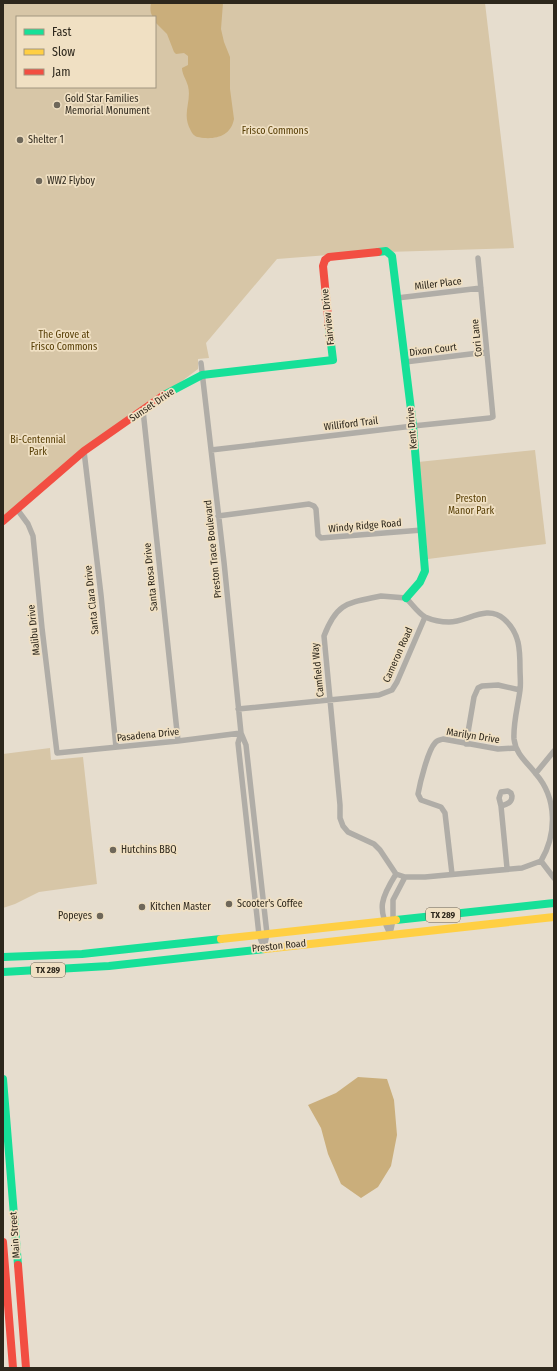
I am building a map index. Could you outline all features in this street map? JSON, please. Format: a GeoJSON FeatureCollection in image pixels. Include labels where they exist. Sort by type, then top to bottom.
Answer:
{"type":"FeatureCollection","features":[{"type":"Feature","properties":{"kind":"main road","name":"Fairview Drive"},"geometry":{"type":"LineString","coordinates":[[333,360],[323,264],[329,257],[386,251],[389,252]]}},
{"type":"Feature","properties":{"kind":"main road","name":"Kent Drive"},"geometry":{"type":"LineString","coordinates":[[389,252],[392,256],[413,426],[425,571],[420,582],[406,598]]}},
{"type":"Feature","properties":{"kind":"main road","name":"Sunset Drive"},"geometry":{"type":"LineString","coordinates":[[3,521],[84,451],[168,392],[202,375],[333,360]]}},
{"type":"Feature","properties":{"kind":"main road","name":"Preston Road"},"geometry":{"type":"LineString","coordinates":[[3,957],[82,954],[145,948],[554,903]]}},
{"type":"Feature","properties":{"kind":"main road","name":"Preston Road"},"geometry":{"type":"LineString","coordinates":[[3,972],[94,967],[554,917]]}},
{"type":"Feature","properties":{"kind":"main road"},"geometry":{"type":"LineString","coordinates":[[145,948],[147,961]]}},
{"type":"Feature","properties":{"kind":"main road"},"geometry":{"type":"LineString","coordinates":[[3,976],[12,972]]}},
{"type":"Feature","properties":{"kind":"main road","name":"Main Street"},"geometry":{"type":"LineString","coordinates":[[3,1079],[5,1132],[26,1368]]}},
{"type":"Feature","properties":{"kind":"main road","name":"Main Street"},"geometry":{"type":"LineString","coordinates":[[3,1242],[13,1368]]}},
{"type":"Feature","properties":{"kind":"street","name":"Cori Lane"},"geometry":{"type":"LineString","coordinates":[[478,258],[493,417]]}},
{"type":"Feature","properties":{"kind":"street","name":"Miller Place"},"geometry":{"type":"LineString","coordinates":[[397,298],[480,288]]}},
{"type":"Feature","properties":{"kind":"street","name":"Dixon Court"},"geometry":{"type":"LineString","coordinates":[[405,362],[487,352]]}},
{"type":"Feature","properties":{"kind":"street","name":"Preston Trace Boulevard"},"geometry":{"type":"LineString","coordinates":[[201,363],[208,413],[238,709],[241,734],[246,745],[257,850],[264,948]]}},
{"type":"Feature","properties":{"kind":"street","name":"Santa Rosa Drive"},"geometry":{"type":"LineString","coordinates":[[143,410],[178,741]]}},
{"type":"Feature","properties":{"kind":"street","name":"Williford Trail"},"geometry":{"type":"LineString","coordinates":[[211,450],[493,417]]}},
{"type":"Feature","properties":{"kind":"street","name":"Santa Clara Drive"},"geometry":{"type":"LineString","coordinates":[[84,451],[116,747]]}},
{"type":"Feature","properties":{"kind":"street","name":"Windy Ridge Road"},"geometry":{"type":"LineString","coordinates":[[218,516],[309,504],[314,506],[316,509],[318,535],[320,538],[422,530]]}},
{"type":"Feature","properties":{"kind":"street","name":"Malibu Drive"},"geometry":{"type":"LineString","coordinates":[[17,509],[28,524],[33,536],[57,753]]}},
{"type":"Feature","properties":{"kind":"street","name":"Camfield Way"},"geometry":{"type":"LineString","coordinates":[[396,874],[380,850],[374,844],[348,832],[343,826],[340,818],[324,636],[334,614],[343,606],[358,600],[381,596],[406,598]]}},
{"type":"Feature","properties":{"kind":"street"},"geometry":{"type":"LineString","coordinates":[[390,934],[384,921],[382,906],[384,896],[396,874],[405,877],[425,877],[507,868],[522,868],[541,861],[547,852],[552,839],[553,821],[546,787],[536,773],[520,756],[516,748],[514,734],[520,690],[519,644],[514,631],[505,620],[496,615],[480,613],[450,622],[440,621],[425,616],[406,598]]}},
{"type":"Feature","properties":{"kind":"street","name":"Cameron Road"},"geometry":{"type":"LineString","coordinates":[[238,709],[379,695],[392,690],[399,678],[425,616]]}},
{"type":"Feature","properties":{"kind":"street"},"geometry":{"type":"LineString","coordinates":[[466,744],[474,696],[478,688],[482,686],[498,685],[520,690]]}},
{"type":"Feature","properties":{"kind":"street","name":"Preston Trace Boulevard"},"geometry":{"type":"LineString","coordinates":[[241,734],[238,743],[249,851],[263,935]]}},
{"type":"Feature","properties":{"kind":"street","name":"Pasadena Drive"},"geometry":{"type":"LineString","coordinates":[[57,753],[241,734]]}},
{"type":"Feature","properties":{"kind":"street","name":"Marilyn Drive"},"geometry":{"type":"LineString","coordinates":[[452,874],[445,813],[440,807],[421,800],[418,794],[427,760],[435,742],[443,739],[498,749],[516,748]]}},
{"type":"Feature","properties":{"kind":"street"},"geometry":{"type":"LineString","coordinates":[[536,773],[554,751]]}},
{"type":"Feature","properties":{"kind":"street"},"geometry":{"type":"LineString","coordinates":[[501,806],[507,868]]}},
{"type":"Feature","properties":{"kind":"street"},"geometry":{"type":"LineString","coordinates":[[249,851],[257,850]]}},
{"type":"Feature","properties":{"kind":"street"},"geometry":{"type":"LineString","coordinates":[[541,861],[554,878]]}},
{"type":"Feature","properties":{"kind":"street"},"geometry":{"type":"LineString","coordinates":[[390,934],[393,920],[393,900],[405,877]]}},
{"type":"Feature","properties":{"kind":"green space","name":"Frisco Commons"},"geometry":{"type":"Polygon","coordinates":[[[3,3],[485,3],[514,248],[354,253],[277,259],[206,343],[209,358],[198,359],[198,369],[3,516],[3,3]]]}},
{"type":"Feature","properties":{"kind":"green space","name":"Preston Manor Park"},"geometry":{"type":"Polygon","coordinates":[[[535,450],[546,544],[428,559],[418,462],[535,450]]]}},
{"type":"Feature","properties":{"kind":"green space"},"geometry":{"type":"Polygon","coordinates":[[[50,748],[51,760],[83,757],[97,884],[39,892],[15,904],[3,908],[3,754],[50,748]]]}},
{"type":"Feature","properties":{"kind":"shaded area"},"geometry":{"type":"Polygon","coordinates":[[[151,3],[223,3],[221,29],[230,57],[230,89],[234,119],[230,129],[223,135],[214,138],[204,138],[196,136],[191,131],[187,119],[189,92],[182,68],[188,65],[188,56],[184,53],[176,54],[174,52],[167,34],[156,23],[156,16],[153,16],[150,9],[151,3]]]}},
{"type":"Feature","properties":{"kind":"shaded area"},"geometry":{"type":"Polygon","coordinates":[[[358,1077],[387,1079],[394,1100],[397,1135],[391,1166],[378,1187],[361,1198],[341,1184],[328,1154],[321,1128],[308,1105],[336,1093],[358,1077]]]}},
{"type":"Feature","properties":{"kind":"traffic: fast"},"geometry":{"type":"LineString","coordinates":[[378,252],[386,251],[392,256],[413,426],[425,571],[420,582],[406,598]]}},
{"type":"Feature","properties":{"kind":"traffic: fast"},"geometry":{"type":"LineString","coordinates":[[164,395],[202,375],[333,360],[329,327]]}},
{"type":"Feature","properties":{"kind":"traffic: fast"},"geometry":{"type":"LineString","coordinates":[[396,920],[554,903]]}},
{"type":"Feature","properties":{"kind":"traffic: fast"},"geometry":{"type":"LineString","coordinates":[[3,957],[82,954],[221,939]]}},
{"type":"Feature","properties":{"kind":"traffic: fast"},"geometry":{"type":"LineString","coordinates":[[3,972],[109,966],[265,949]]}},
{"type":"Feature","properties":{"kind":"traffic: fast"},"geometry":{"type":"LineString","coordinates":[[3,1079],[18,1265]]}},
{"type":"Feature","properties":{"kind":"traffic: slow"},"geometry":{"type":"LineString","coordinates":[[265,949],[554,917]]}},
{"type":"Feature","properties":{"kind":"traffic: slow"},"geometry":{"type":"LineString","coordinates":[[221,939],[396,920]]}},
{"type":"Feature","properties":{"kind":"traffic: jam"},"geometry":{"type":"LineString","coordinates":[[329,327],[323,266],[325,260],[329,257],[378,252]]}},
{"type":"Feature","properties":{"kind":"traffic: jam"},"geometry":{"type":"LineString","coordinates":[[3,521],[84,451],[164,395]]}},
{"type":"Feature","properties":{"kind":"traffic: jam"},"geometry":{"type":"LineString","coordinates":[[3,1242],[13,1368]]}},
{"type":"Feature","properties":{"kind":"traffic: jam"},"geometry":{"type":"LineString","coordinates":[[18,1265],[26,1368]]}},
{"type":"Feature","properties":{"kind":"place","name":"Gold Star Families Memorial Monument"},"geometry":{"type":"Point","coordinates":[57,105]}},
{"type":"Feature","properties":{"kind":"place","name":"Shelter 1"},"geometry":{"type":"Point","coordinates":[20,140]}},
{"type":"Feature","properties":{"kind":"place","name":"WW2 Flyboy"},"geometry":{"type":"Point","coordinates":[39,181]}},
{"type":"Feature","properties":{"kind":"place","name":"Hutchins BBQ"},"geometry":{"type":"Point","coordinates":[113,850]}},
{"type":"Feature","properties":{"kind":"place","name":"Scooter's Coffee"},"geometry":{"type":"Point","coordinates":[229,904]}},
{"type":"Feature","properties":{"kind":"place","name":"Kitchen Master"},"geometry":{"type":"Point","coordinates":[142,907]}},
{"type":"Feature","properties":{"kind":"place","name":"Popeyes"},"geometry":{"type":"Point","coordinates":[100,916]}},
{"type":"Feature","properties":{"kind":"park label","name":"The Grove at Frisco Commons"},"geometry":{"type":"Point","coordinates":[64,340]}},
{"type":"Feature","properties":{"kind":"park label","name":"Bi-Centennial Park"},"geometry":{"type":"Point","coordinates":[38,446]}}]}
